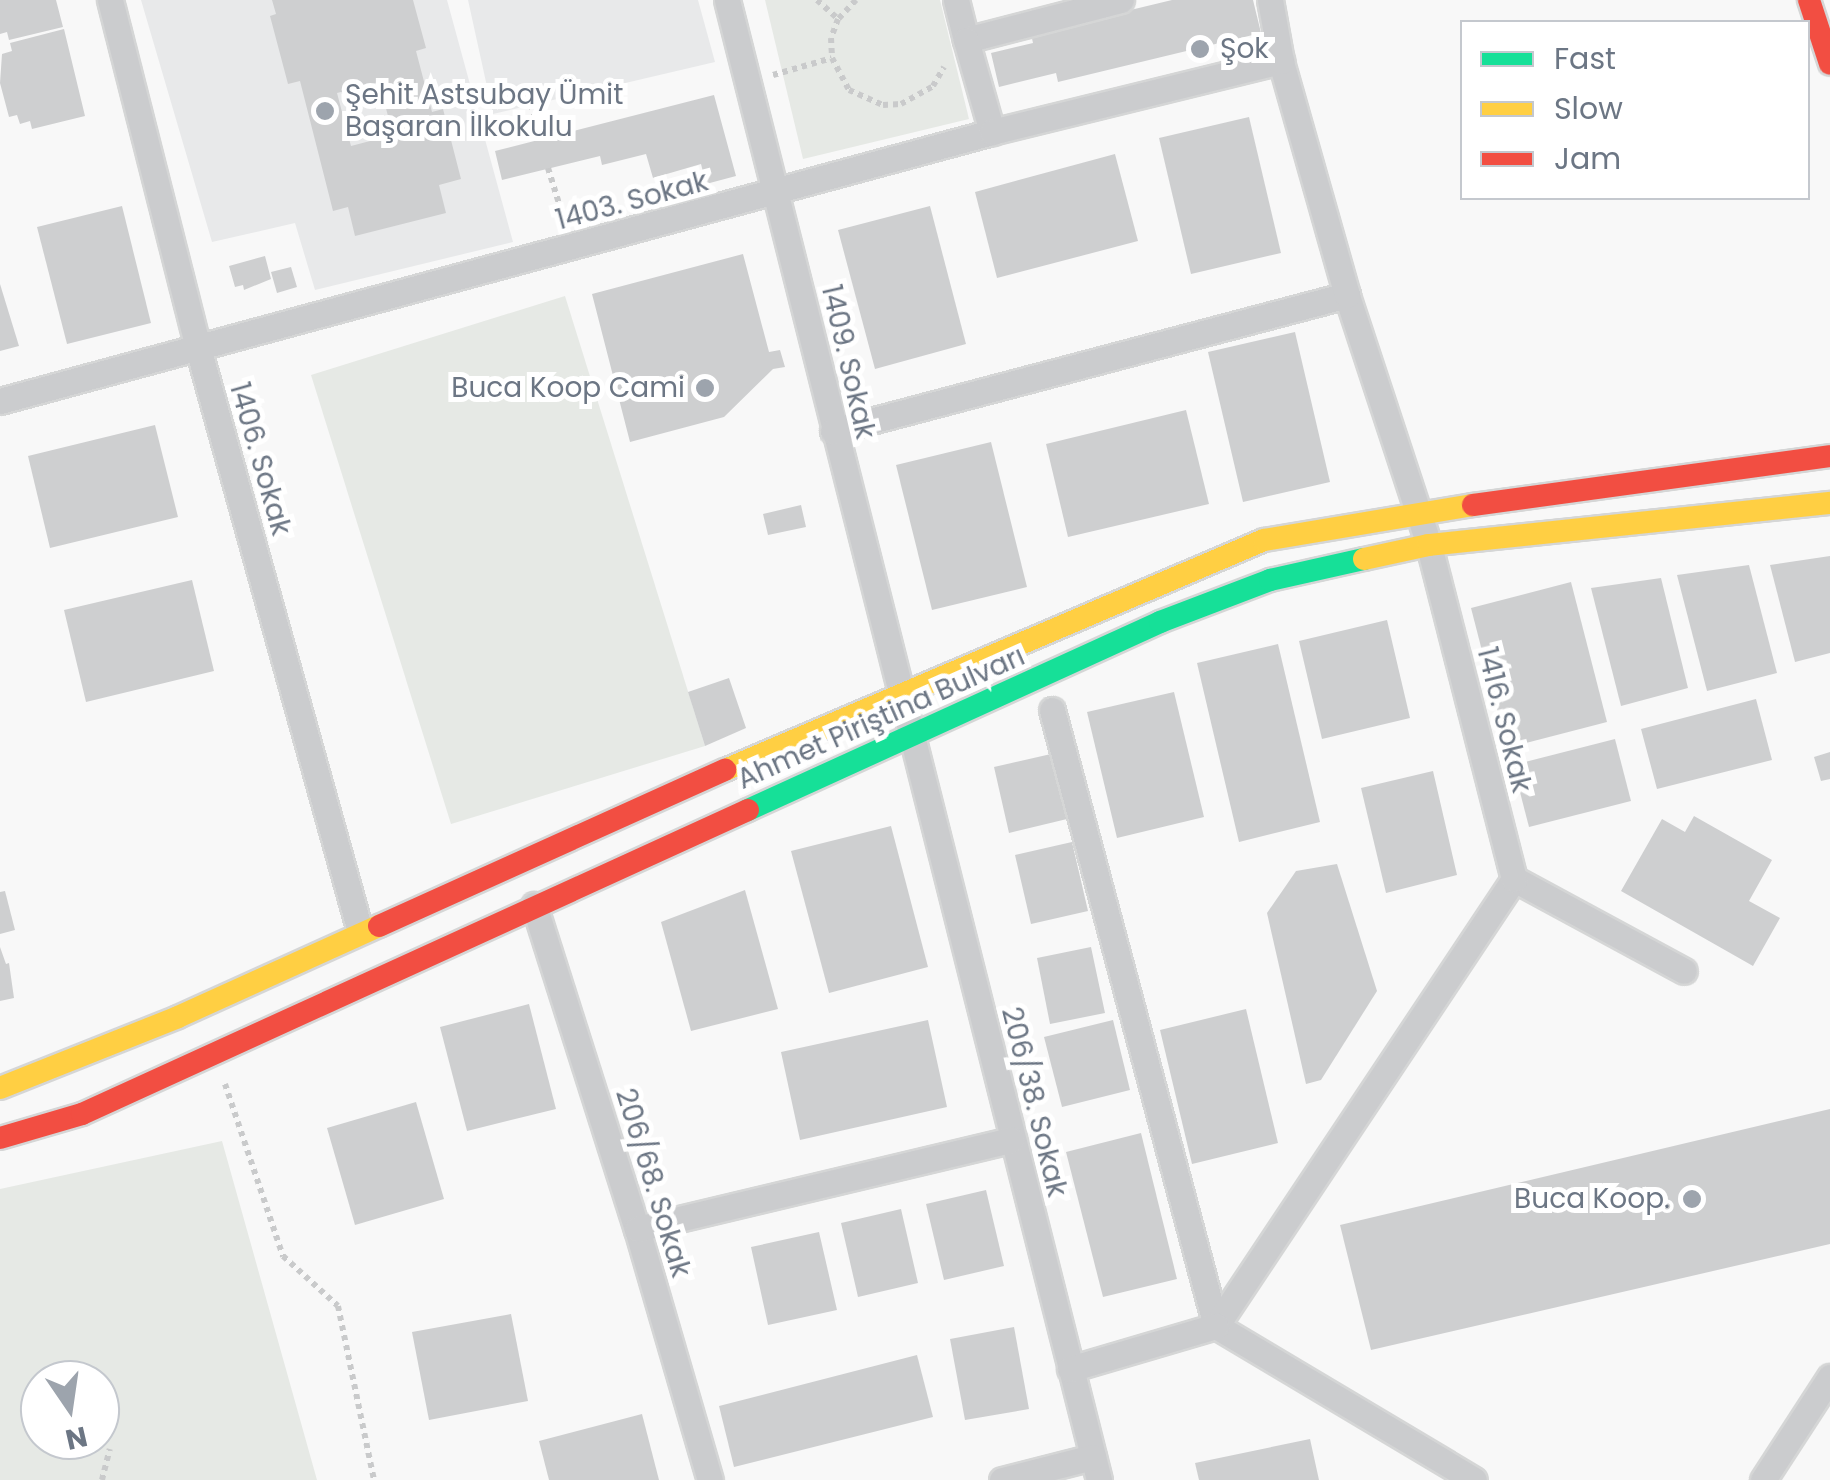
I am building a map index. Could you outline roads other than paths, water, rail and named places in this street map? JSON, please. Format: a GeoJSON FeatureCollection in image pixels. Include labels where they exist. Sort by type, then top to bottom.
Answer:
{"type":"FeatureCollection","features":[{"type":"Feature","properties":{"kind":"main road"},"geometry":{"type":"LineString","coordinates":[[1809,0],[1830,64]]}},
{"type":"Feature","properties":{"kind":"main road","name":"Ahmet Piriştina Bulvarı"},"geometry":{"type":"LineString","coordinates":[[0,1088],[178,1017],[360,932],[1264,540],[1420,513],[1830,456]]}},
{"type":"Feature","properties":{"kind":"main road","name":"Ahmet Piriştina Bulvarı"},"geometry":{"type":"LineString","coordinates":[[0,1138],[82,1114],[534,905],[914,738],[1160,622],[1270,580],[1428,545],[1830,503]]}},
{"type":"Feature","properties":{"kind":"street","name":"1406. Sokak"},"geometry":{"type":"LineString","coordinates":[[110,0],[198,348],[360,932]]}},
{"type":"Feature","properties":{"kind":"street","name":"1409. Sokak"},"geometry":{"type":"LineString","coordinates":[[727,0],[778,192],[833,431],[914,738]]}},
{"type":"Feature","properties":{"kind":"street"},"geometry":{"type":"LineString","coordinates":[[956,0],[957,46],[992,132]]}},
{"type":"Feature","properties":{"kind":"street"},"geometry":{"type":"LineString","coordinates":[[957,46],[1120,0]]}},
{"type":"Feature","properties":{"kind":"street","name":"1416. Sokak"},"geometry":{"type":"LineString","coordinates":[[1270,0],[1281,61],[1347,295],[1420,513],[1514,879]]}},
{"type":"Feature","properties":{"kind":"street","name":"1403. Sokak"},"geometry":{"type":"LineString","coordinates":[[0,401],[992,132],[1281,61]]}},
{"type":"Feature","properties":{"kind":"street"},"geometry":{"type":"LineString","coordinates":[[833,431],[1347,295]]}},
{"type":"Feature","properties":{"kind":"street"},"geometry":{"type":"LineString","coordinates":[[1052,710],[1216,1326],[1474,1480]]}},
{"type":"Feature","properties":{"kind":"street","name":"206/38. Sokak"},"geometry":{"type":"LineString","coordinates":[[914,738],[1096,1469]]}},
{"type":"Feature","properties":{"kind":"street"},"geometry":{"type":"LineString","coordinates":[[1070,1368],[1216,1326],[1514,879],[1684,970]]}},
{"type":"Feature","properties":{"kind":"street","name":"206/68. Sokak"},"geometry":{"type":"LineString","coordinates":[[534,905],[637,1230],[710,1480]]}},
{"type":"Feature","properties":{"kind":"street"},"geometry":{"type":"LineString","coordinates":[[637,1230],[1012,1140]]}},
{"type":"Feature","properties":{"kind":"street"},"geometry":{"type":"LineString","coordinates":[[1763,1480],[1830,1376]]}},
{"type":"Feature","properties":{"kind":"street"},"geometry":{"type":"LineString","coordinates":[[1002,1480],[1096,1469]]}},
{"type":"Feature","properties":{"kind":"place","name":"Şok"},"geometry":{"type":"Point","coordinates":[1200,49]}},
{"type":"Feature","properties":{"kind":"place","name":"Şehit Astsubay Ümit Başaran İlkokulu"},"geometry":{"type":"Point","coordinates":[325,111]}},
{"type":"Feature","properties":{"kind":"place","name":"Buca Koop Cami"},"geometry":{"type":"Point","coordinates":[705,388]}},
{"type":"Feature","properties":{"kind":"place","name":"Buca Koop."},"geometry":{"type":"Point","coordinates":[1692,1199]}}]}
